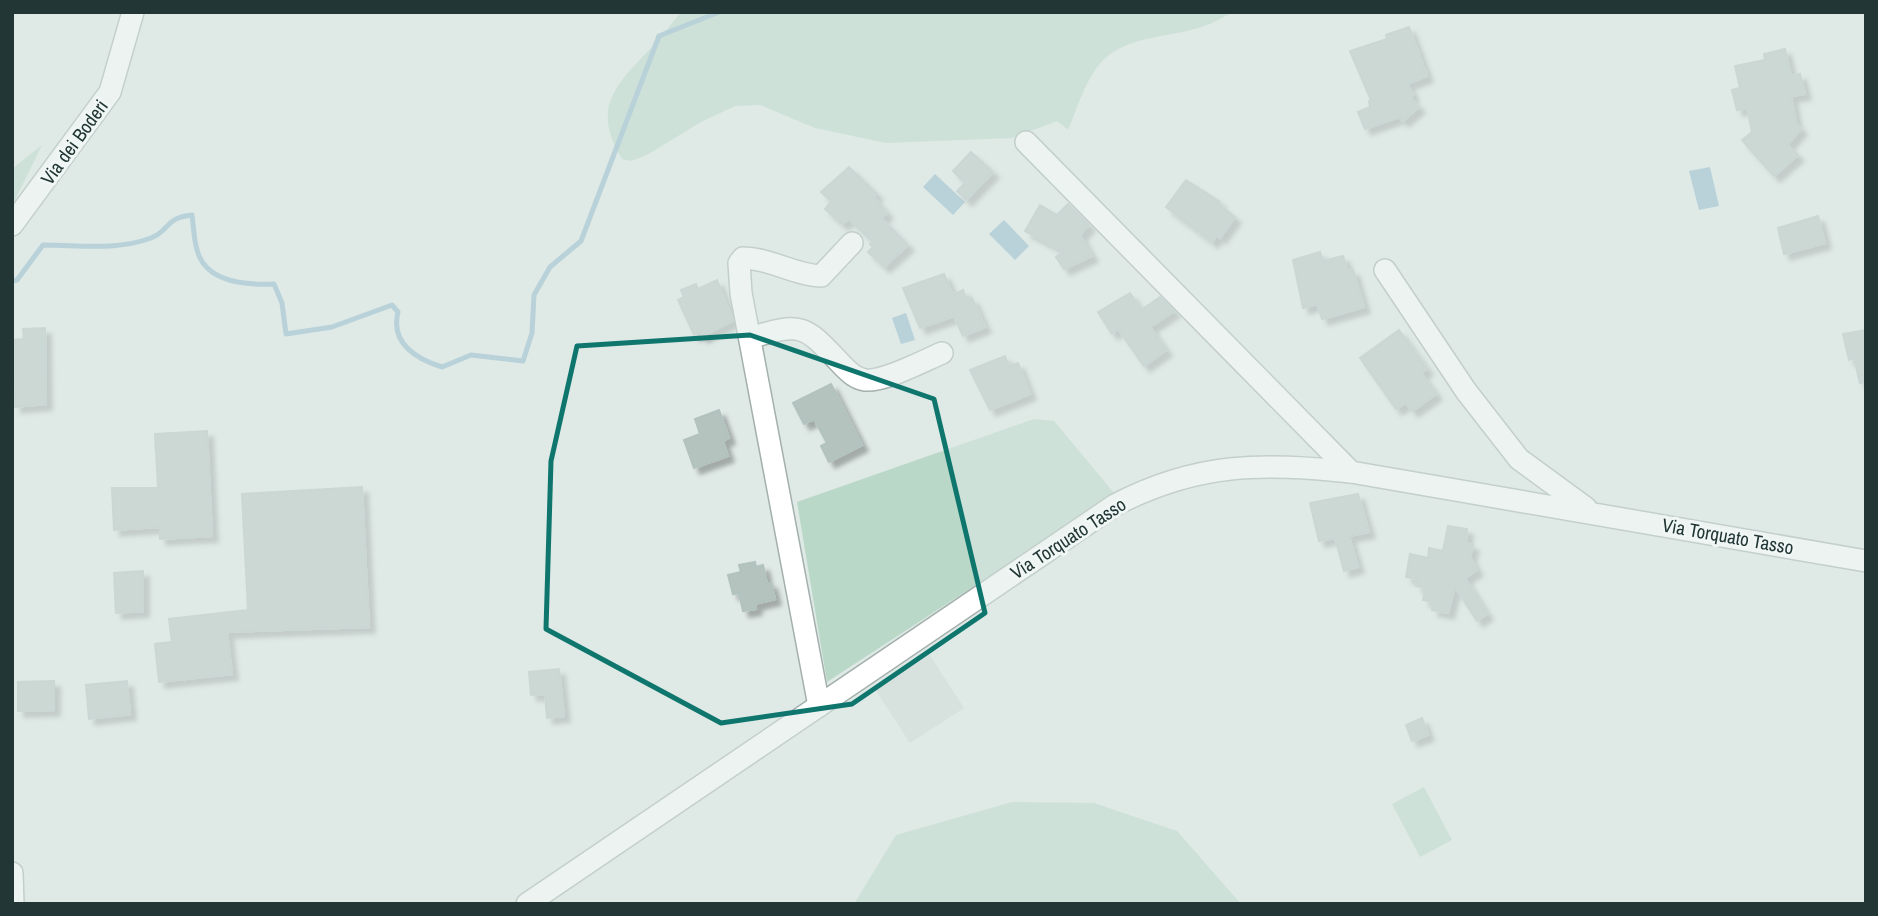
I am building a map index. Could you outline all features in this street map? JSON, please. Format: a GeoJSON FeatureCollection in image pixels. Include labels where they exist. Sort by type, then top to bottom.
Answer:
{"type":"FeatureCollection","features":[{"type":"Feature","properties":{"kind":"street","name":"Via dei Boderi"},"geometry":{"type":"LineString","coordinates":[[12,225],[110,92],[133,12]]}},
{"type":"Feature","properties":{"kind":"street"},"geometry":{"type":"LineString","coordinates":[[1026,142],[1351,472]]}},
{"type":"Feature","properties":{"kind":"street"},"geometry":{"type":"LineString","coordinates":[[819,706],[741,293],[739,263],[743,258],[753,258],[803,276],[821,276],[852,243]]}},
{"type":"Feature","properties":{"kind":"street","name":"Via Torquato Tasso"},"geometry":{"type":"LineString","coordinates":[[1385,271],[1466,391],[1519,459],[1591,512]]}},
{"type":"Feature","properties":{"kind":"street"},"geometry":{"type":"LineString","coordinates":[[750,338],[785,327],[801,328],[815,336],[853,377],[867,380],[942,353]]}},
{"type":"Feature","properties":{"kind":"street","name":"Via Torquato Tasso"},"geometry":{"type":"LineString","coordinates":[[527,904],[1084,525],[1147,489],[1220,469],[1278,464],[1351,472],[1866,561]]}},
{"type":"Feature","properties":{"kind":"street"},"geometry":{"type":"LineString","coordinates":[[12,873],[13,904]]}},
{"type":"Feature","properties":{"kind":"highlighted area"},"geometry":{"type":"Polygon","coordinates":[[[750,335],[934,399],[985,613],[852,704],[721,723],[546,629],[551,461],[577,346],[750,335]]]}},
{"type":"Feature","properties":{"kind":"shaded area"},"geometry":{"type":"Polygon","coordinates":[[[929,654],[964,708],[910,743],[875,689],[929,654]]]}},
{"type":"Feature","properties":{"kind":"green space"},"geometry":{"type":"Polygon","coordinates":[[[681,12],[1233,12],[1202,27],[1131,43],[1108,56],[1089,81],[1068,130],[1057,121],[1012,138],[886,143],[815,128],[760,105],[735,106],[701,122],[647,155],[631,161],[622,159],[608,125],[608,110],[612,97],[628,72],[681,12]]]}},
{"type":"Feature","properties":{"kind":"green space"},"geometry":{"type":"Polygon","coordinates":[[[42,145],[12,206],[12,169],[42,145]]]}},
{"type":"Feature","properties":{"kind":"green space"},"geometry":{"type":"Polygon","coordinates":[[[1034,419],[1054,421],[1115,494],[827,682],[797,502],[1034,419]]]}},
{"type":"Feature","properties":{"kind":"green space"},"geometry":{"type":"Polygon","coordinates":[[[1424,787],[1452,840],[1420,857],[1392,804],[1424,787]]]}},
{"type":"Feature","properties":{"kind":"green space"},"geometry":{"type":"Polygon","coordinates":[[[1012,802],[1094,803],[1177,831],[1241,904],[854,904],[896,835],[1012,802]]]}},
{"type":"Feature","properties":{"kind":"water"},"geometry":{"type":"Polygon","coordinates":[[[1710,167],[1719,206],[1699,210],[1689,171],[1710,167]]]}},
{"type":"Feature","properties":{"kind":"water"},"geometry":{"type":"Polygon","coordinates":[[[935,174],[965,202],[953,215],[923,187],[935,174]]]}},
{"type":"Feature","properties":{"kind":"water"},"geometry":{"type":"Polygon","coordinates":[[[1004,220],[1029,246],[1015,260],[989,234],[1004,220]]]}},
{"type":"Feature","properties":{"kind":"water"},"geometry":{"type":"Polygon","coordinates":[[[906,313],[915,340],[901,344],[892,318],[906,313]]]}},
{"type":"Feature","properties":{"kind":"building"},"geometry":{"type":"Polygon","coordinates":[[[1409,27],[1427,76],[1407,84],[1413,94],[1410,97],[1419,107],[1403,121],[1399,117],[1365,129],[1358,112],[1370,107],[1371,100],[1350,51],[1387,39],[1386,35],[1409,27]]]}},
{"type":"Feature","properties":{"kind":"building"},"geometry":{"type":"Polygon","coordinates":[[[1785,49],[1791,76],[1800,74],[1805,94],[1791,96],[1796,123],[1801,129],[1787,145],[1798,155],[1774,176],[1742,140],[1752,132],[1747,108],[1737,110],[1732,90],[1740,88],[1735,66],[1765,60],[1764,54],[1785,49]]]}},
{"type":"Feature","properties":{"kind":"building"},"geometry":{"type":"Polygon","coordinates":[[[971,152],[993,172],[966,200],[957,191],[965,183],[953,171],[971,152]]]}},
{"type":"Feature","properties":{"kind":"building"},"geometry":{"type":"Polygon","coordinates":[[[849,167],[877,194],[873,196],[887,213],[881,218],[908,245],[884,267],[868,252],[873,247],[870,244],[872,241],[849,219],[842,224],[825,209],[831,201],[821,192],[849,167]]]}},
{"type":"Feature","properties":{"kind":"building"},"geometry":{"type":"Polygon","coordinates":[[[1186,180],[1220,202],[1218,204],[1235,217],[1220,238],[1217,235],[1212,242],[1166,207],[1186,180]]]}},
{"type":"Feature","properties":{"kind":"building"},"geometry":{"type":"Polygon","coordinates":[[[1068,204],[1089,225],[1080,235],[1092,256],[1064,269],[1056,257],[1064,251],[1025,231],[1040,205],[1057,215],[1068,204]]]}},
{"type":"Feature","properties":{"kind":"building"},"geometry":{"type":"Polygon","coordinates":[[[1818,216],[1825,243],[1784,254],[1778,228],[1818,216]]]}},
{"type":"Feature","properties":{"kind":"building"},"geometry":{"type":"Polygon","coordinates":[[[1320,252],[1323,261],[1343,256],[1348,271],[1353,270],[1364,307],[1322,319],[1317,304],[1303,308],[1293,260],[1320,252]]]}},
{"type":"Feature","properties":{"kind":"building"},"geometry":{"type":"Polygon","coordinates":[[[944,274],[953,295],[963,290],[967,300],[972,298],[985,327],[963,336],[954,316],[920,328],[903,288],[944,274]]]}},
{"type":"Feature","properties":{"kind":"building"},"geometry":{"type":"Polygon","coordinates":[[[717,280],[733,321],[702,336],[700,332],[694,335],[678,300],[684,297],[681,290],[696,284],[698,289],[717,280]]]}},
{"type":"Feature","properties":{"kind":"building"},"geometry":{"type":"Polygon","coordinates":[[[1130,293],[1141,310],[1160,297],[1174,311],[1150,327],[1166,350],[1144,366],[1118,329],[1112,334],[1098,312],[1130,293]]]}},
{"type":"Feature","properties":{"kind":"building"},"geometry":{"type":"Polygon","coordinates":[[[45,328],[46,404],[15,407],[12,340],[24,339],[23,329],[45,328]]]}},
{"type":"Feature","properties":{"kind":"building"},"geometry":{"type":"Polygon","coordinates":[[[1399,330],[1427,369],[1421,373],[1436,394],[1412,411],[1406,403],[1396,409],[1360,358],[1399,330]]]}},
{"type":"Feature","properties":{"kind":"building"},"geometry":{"type":"Polygon","coordinates":[[[1866,330],[1866,382],[1860,383],[1854,358],[1849,360],[1843,334],[1866,330]]]}},
{"type":"Feature","properties":{"kind":"building"},"geometry":{"type":"Polygon","coordinates":[[[1005,356],[1009,366],[1018,363],[1030,394],[990,410],[970,370],[1005,356]]]}},
{"type":"Feature","properties":{"kind":"building"},"geometry":{"type":"Polygon","coordinates":[[[831,384],[862,445],[829,462],[821,446],[827,443],[814,419],[804,424],[793,403],[831,384]]]}},
{"type":"Feature","properties":{"kind":"building"},"geometry":{"type":"Polygon","coordinates":[[[719,410],[729,438],[723,441],[728,456],[694,468],[684,440],[700,434],[695,419],[719,410]]]}},
{"type":"Feature","properties":{"kind":"building"},"geometry":{"type":"Polygon","coordinates":[[[207,431],[212,536],[160,539],[160,527],[114,530],[112,488],[158,488],[155,434],[207,431]]]}},
{"type":"Feature","properties":{"kind":"building"},"geometry":{"type":"Polygon","coordinates":[[[362,487],[369,627],[227,632],[232,674],[159,682],[155,644],[172,642],[169,619],[248,610],[242,494],[362,487]]]}},
{"type":"Feature","properties":{"kind":"building"},"geometry":{"type":"Polygon","coordinates":[[[1358,494],[1369,532],[1349,536],[1358,567],[1344,571],[1335,538],[1319,541],[1310,503],[1358,494]]]}},
{"type":"Feature","properties":{"kind":"building"},"geometry":{"type":"Polygon","coordinates":[[[1448,526],[1467,529],[1466,543],[1473,545],[1470,557],[1477,570],[1465,578],[1487,614],[1477,621],[1455,587],[1448,613],[1432,610],[1433,602],[1423,600],[1425,588],[1416,586],[1417,579],[1406,577],[1410,554],[1428,558],[1429,548],[1443,551],[1448,526]]]}},
{"type":"Feature","properties":{"kind":"building"},"geometry":{"type":"Polygon","coordinates":[[[755,562],[756,567],[763,565],[767,584],[771,583],[775,599],[755,604],[756,609],[743,611],[739,593],[733,594],[728,575],[741,572],[739,565],[755,562]]]}},
{"type":"Feature","properties":{"kind":"building"},"geometry":{"type":"Polygon","coordinates":[[[143,571],[143,611],[116,613],[114,573],[143,571]]]}},
{"type":"Feature","properties":{"kind":"building"},"geometry":{"type":"Polygon","coordinates":[[[559,669],[564,716],[547,718],[545,694],[531,695],[529,672],[559,669]]]}},
{"type":"Feature","properties":{"kind":"building"},"geometry":{"type":"Polygon","coordinates":[[[54,681],[54,710],[18,711],[18,682],[54,681]]]}},
{"type":"Feature","properties":{"kind":"building"},"geometry":{"type":"Polygon","coordinates":[[[127,681],[130,714],[89,719],[86,685],[127,681]]]}},
{"type":"Feature","properties":{"kind":"building"},"geometry":{"type":"Polygon","coordinates":[[[1422,718],[1428,735],[1412,741],[1406,725],[1422,718]]]}},
{"type":"Feature","properties":{"kind":"waterway"},"geometry":{"type":"LineString","coordinates":[[12,281],[17,280],[43,245],[125,245],[151,238],[172,221],[192,215],[198,252],[209,270],[236,282],[274,284],[282,303],[286,334],[332,327],[392,305],[398,312],[398,333],[402,341],[423,360],[442,367],[471,355],[523,361],[532,333],[534,295],[550,267],[581,241],[659,36],[719,12]]}}]}
